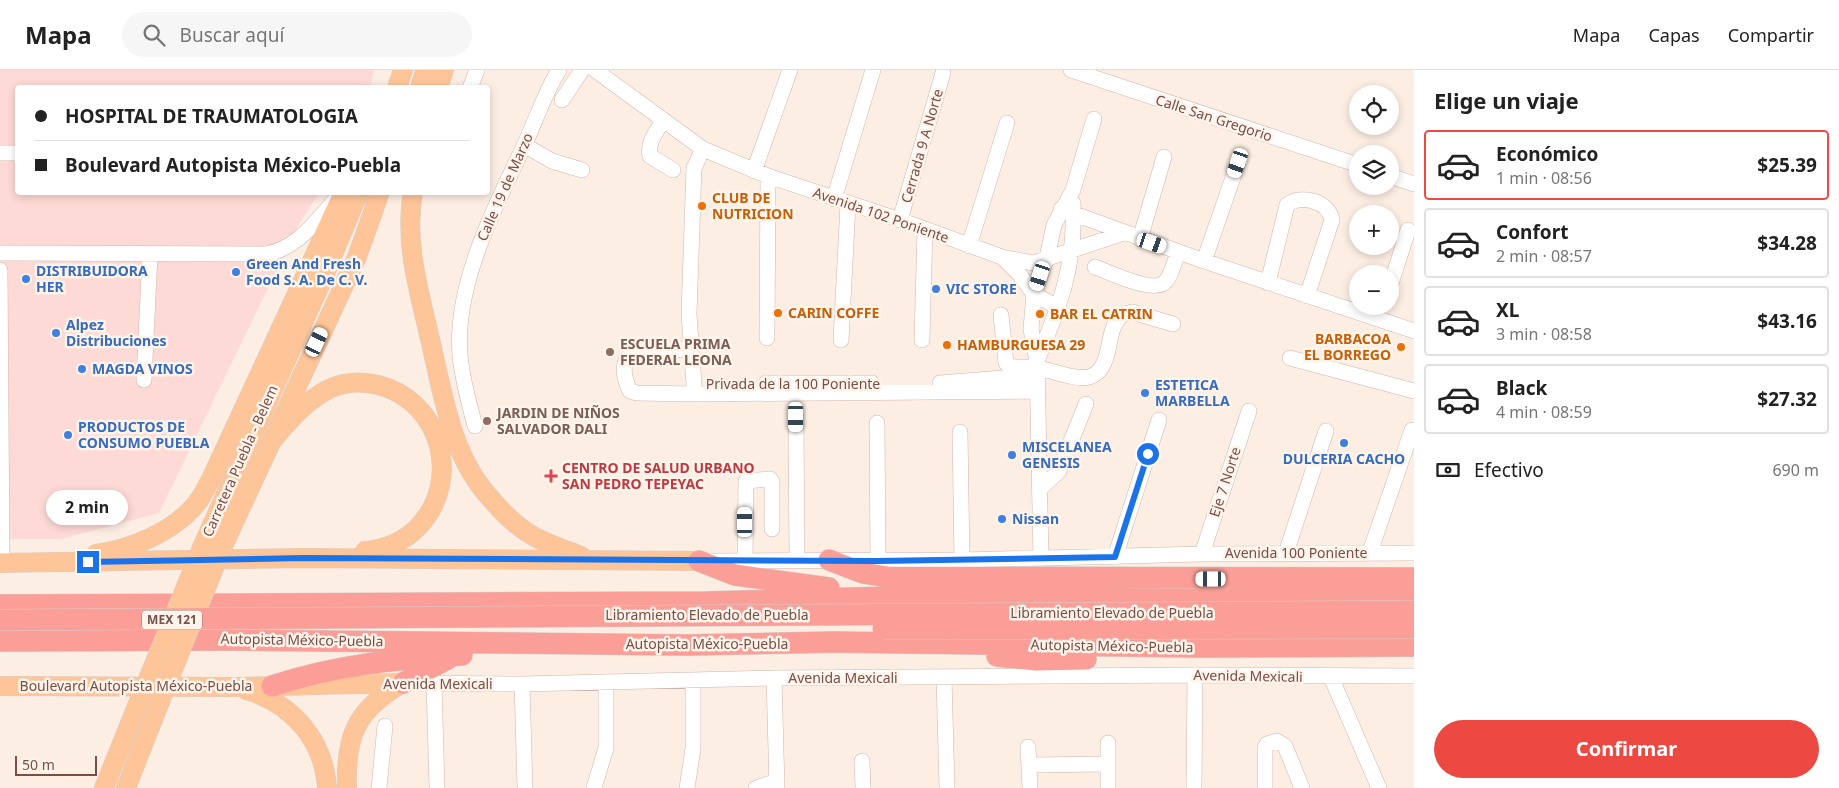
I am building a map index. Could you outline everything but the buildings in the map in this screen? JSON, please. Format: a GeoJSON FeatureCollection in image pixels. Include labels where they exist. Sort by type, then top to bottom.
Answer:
{"type":"FeatureCollection","features":[{"type":"Feature","properties":{"kind":"highway"},"geometry":{"type":"LineString","coordinates":[[829,560],[863,573],[901,577],[1414,578]]}},
{"type":"Feature","properties":{"kind":"highway"},"geometry":{"type":"LineString","coordinates":[[699,561],[735,575],[888,597]]}},
{"type":"Feature","properties":{"kind":"highway"},"geometry":{"type":"LineString","coordinates":[[0,605],[706,602],[888,597],[1414,598]]}},
{"type":"Feature","properties":{"kind":"highway","name":"Libramiento Elevado de Puebla"},"geometry":{"type":"LineString","coordinates":[[0,620],[1414,611]]}},
{"type":"Feature","properties":{"kind":"highway","name":"Libramiento Elevado de Puebla"},"geometry":{"type":"LineString","coordinates":[[0,634],[602,629],[1414,628]]}},
{"type":"Feature","properties":{"kind":"highway","name":"Autopista México-Puebla"},"geometry":{"type":"LineString","coordinates":[[0,641],[232,640],[686,645],[882,642],[1197,647],[1414,646]]}},
{"type":"Feature","properties":{"kind":"highway"},"geometry":{"type":"LineString","coordinates":[[754,644],[852,648],[1036,660],[1414,657]]}},
{"type":"Feature","properties":{"kind":"highway"},"geometry":{"type":"LineString","coordinates":[[272,686],[348,665],[405,658],[666,649],[686,645]]}},
{"type":"Feature","properties":{"kind":"highway"},"geometry":{"type":"LineString","coordinates":[[403,683],[430,677],[453,656]]}},
{"type":"Feature","properties":{"kind":"main road"},"geometry":{"type":"LineString","coordinates":[[399,85],[403,70]]}},
{"type":"Feature","properties":{"kind":"main road"},"geometry":{"type":"LineString","coordinates":[[421,85],[425,70]]}},
{"type":"Feature","properties":{"kind":"main road"},"geometry":{"type":"LineString","coordinates":[[439,85],[444,70]]}},
{"type":"Feature","properties":{"kind":"main road"},"geometry":{"type":"LineString","coordinates":[[49,562],[113,551],[137,543],[169,527],[197,503],[212,477],[342,195]]}},
{"type":"Feature","properties":{"kind":"main road","name":"Carretera Puebla - Belem"},"geometry":{"type":"LineString","coordinates":[[104,788],[203,545],[317,292],[358,195]]}},
{"type":"Feature","properties":{"kind":"main road"},"geometry":{"type":"LineString","coordinates":[[413,195],[410,215],[415,275],[448,416],[465,462],[472,476],[492,500],[534,537],[592,560]]}},
{"type":"Feature","properties":{"kind":"main road","name":"Carretera Puebla - Belem"},"geometry":{"type":"LineString","coordinates":[[126,788],[223,546],[357,257],[380,196]]}},
{"type":"Feature","properties":{"kind":"main road"},"geometry":{"type":"LineString","coordinates":[[269,445],[291,419],[316,397],[338,386],[355,383],[382,386],[408,398],[426,417],[438,442],[442,472],[440,490],[430,513],[416,528],[398,541],[376,550],[304,558]]}},
{"type":"Feature","properties":{"kind":"main road"},"geometry":{"type":"LineString","coordinates":[[1,563],[304,558],[699,561]]}},
{"type":"Feature","properties":{"kind":"main road"},"geometry":{"type":"LineString","coordinates":[[347,788],[347,756],[352,734],[358,722],[381,696],[403,683]]}},
{"type":"Feature","properties":{"kind":"main road","name":"Avenida Mexicali"},"geometry":{"type":"LineString","coordinates":[[272,686],[403,683]]}},
{"type":"Feature","properties":{"kind":"main road","name":"Boulevard Autopista México-Puebla"},"geometry":{"type":"LineString","coordinates":[[0,686],[272,686]]}},
{"type":"Feature","properties":{"kind":"main road"},"geometry":{"type":"LineString","coordinates":[[0,700],[56,686]]}},
{"type":"Feature","properties":{"kind":"main road"},"geometry":{"type":"LineString","coordinates":[[235,687],[276,703],[302,724],[321,758],[327,788]]}},
{"type":"Feature","properties":{"kind":"main road"},"geometry":{"type":"LineString","coordinates":[[140,788],[142,747]]}},
{"type":"Feature","properties":{"kind":"street"},"geometry":{"type":"LineString","coordinates":[[471,85],[477,70]]}},
{"type":"Feature","properties":{"kind":"street","name":"Calle 19 de Marzo"},"geometry":{"type":"LineString","coordinates":[[475,426],[460,355],[460,328],[478,246],[544,98],[560,70]]}},
{"type":"Feature","properties":{"kind":"street"},"geometry":{"type":"LineString","coordinates":[[562,100],[582,70]]}},
{"type":"Feature","properties":{"kind":"street","name":"Avenida 102 Poniente"},"geometry":{"type":"LineString","coordinates":[[595,70],[703,150],[761,174],[900,220],[1002,258],[1027,263],[1124,233]]}},
{"type":"Feature","properties":{"kind":"street"},"geometry":{"type":"LineString","coordinates":[[767,338],[761,174],[790,70]]}},
{"type":"Feature","properties":{"kind":"street"},"geometry":{"type":"LineString","coordinates":[[841,340],[841,202],[873,70]]}},
{"type":"Feature","properties":{"kind":"street","name":"Calle San Gregorio"},"geometry":{"type":"LineString","coordinates":[[1071,70],[1349,162]]}},
{"type":"Feature","properties":{"kind":"street","name":"Cerrada 9 A Norte"},"geometry":{"type":"LineString","coordinates":[[900,220],[944,73]]}},
{"type":"Feature","properties":{"kind":"street"},"geometry":{"type":"LineString","coordinates":[[1037,375],[1059,308],[1073,249],[1067,210],[1094,119]]}},
{"type":"Feature","properties":{"kind":"street"},"geometry":{"type":"LineString","coordinates":[[663,121],[651,141],[650,156],[673,170]]}},
{"type":"Feature","properties":{"kind":"street"},"geometry":{"type":"LineString","coordinates":[[969,246],[1006,123]]}},
{"type":"Feature","properties":{"kind":"street"},"geometry":{"type":"LineString","coordinates":[[524,145],[552,161],[582,170]]}},
{"type":"Feature","properties":{"kind":"street"},"geometry":{"type":"LineString","coordinates":[[693,389],[688,314],[694,168],[703,150]]}},
{"type":"Feature","properties":{"kind":"street"},"geometry":{"type":"LineString","coordinates":[[0,153],[15,153]]}},
{"type":"Feature","properties":{"kind":"street"},"geometry":{"type":"LineString","coordinates":[[1140,238],[1164,157]]}},
{"type":"Feature","properties":{"kind":"street"},"geometry":{"type":"LineString","coordinates":[[1204,261],[1238,163]]}},
{"type":"Feature","properties":{"kind":"street"},"geometry":{"type":"LineString","coordinates":[[1399,179],[1414,184]]}},
{"type":"Feature","properties":{"kind":"street"},"geometry":{"type":"LineString","coordinates":[[0,253],[254,255],[275,252],[298,240],[340,195]]}},
{"type":"Feature","properties":{"kind":"street"},"geometry":{"type":"LineString","coordinates":[[1268,283],[1287,205],[1301,198],[1326,207],[1331,212],[1332,220],[1307,296]]}},
{"type":"Feature","properties":{"kind":"street"},"geometry":{"type":"LineString","coordinates":[[1067,210],[1124,233],[1268,283],[1307,296],[1349,306]]}},
{"type":"Feature","properties":{"kind":"street"},"geometry":{"type":"LineString","coordinates":[[1042,559],[1037,375],[1032,328],[1034,294],[1047,257],[1054,225],[1067,210]]}},
{"type":"Feature","properties":{"kind":"street"},"geometry":{"type":"LineString","coordinates":[[922,340],[925,229]]}},
{"type":"Feature","properties":{"kind":"street"},"geometry":{"type":"LineString","coordinates":[[1397,265],[1408,230]]}},
{"type":"Feature","properties":{"kind":"street"},"geometry":{"type":"LineString","coordinates":[[1095,267],[1150,287],[1161,286],[1167,281],[1178,252]]}},
{"type":"Feature","properties":{"kind":"street"},"geometry":{"type":"LineString","coordinates":[[144,380],[150,254]]}},
{"type":"Feature","properties":{"kind":"street"},"geometry":{"type":"LineString","coordinates":[[1002,258],[1020,275],[1034,294],[1059,308]]}},
{"type":"Feature","properties":{"kind":"street"},"geometry":{"type":"LineString","coordinates":[[0,270],[1,563]]}},
{"type":"Feature","properties":{"kind":"street"},"geometry":{"type":"LineString","coordinates":[[1001,315],[1006,363],[1037,375],[1077,378],[1096,375],[1102,368],[1112,330],[1122,315],[1132,312],[1174,324]]}},
{"type":"Feature","properties":{"kind":"street"},"geometry":{"type":"LineString","coordinates":[[1386,315],[1414,331]]}},
{"type":"Feature","properties":{"kind":"street","name":"Privada de la 100 Poniente"},"geometry":{"type":"LineString","coordinates":[[690,349],[635,351],[628,354],[625,361],[625,374],[630,391],[1037,375]]}},
{"type":"Feature","properties":{"kind":"street"},"geometry":{"type":"LineString","coordinates":[[1290,358],[1414,391]]}},
{"type":"Feature","properties":{"kind":"street"},"geometry":{"type":"LineString","coordinates":[[1040,489],[1059,471],[1086,404]]}},
{"type":"Feature","properties":{"kind":"street","name":"Eje 7 Norte"},"geometry":{"type":"LineString","coordinates":[[1202,554],[1249,411]]}},
{"type":"Feature","properties":{"kind":"street"},"geometry":{"type":"LineString","coordinates":[[796,417],[797,560]]}},
{"type":"Feature","properties":{"kind":"street"},"geometry":{"type":"LineString","coordinates":[[1115,557],[1159,420]]}},
{"type":"Feature","properties":{"kind":"street"},"geometry":{"type":"LineString","coordinates":[[877,423],[878,561]]}},
{"type":"Feature","properties":{"kind":"street"},"geometry":{"type":"LineString","coordinates":[[1370,552],[1412,430]]}},
{"type":"Feature","properties":{"kind":"street"},"geometry":{"type":"LineString","coordinates":[[1286,553],[1326,431]]}},
{"type":"Feature","properties":{"kind":"street"},"geometry":{"type":"LineString","coordinates":[[960,432],[962,560]]}},
{"type":"Feature","properties":{"kind":"street"},"geometry":{"type":"LineString","coordinates":[[744,561],[746,481],[770,479],[772,482],[772,529]]}},
{"type":"Feature","properties":{"kind":"street","name":"Avenida 100 Poniente"},"geometry":{"type":"LineString","coordinates":[[699,561],[878,561],[1042,559],[1202,554],[1414,553]]}},
{"type":"Feature","properties":{"kind":"street"},"geometry":{"type":"LineString","coordinates":[[1194,788],[1195,675]]}},
{"type":"Feature","properties":{"kind":"street","name":"Avenida Mexicali"},"geometry":{"type":"LineString","coordinates":[[430,677],[522,684],[774,678],[1195,675],[1414,676]]}},
{"type":"Feature","properties":{"kind":"street"},"geometry":{"type":"LineString","coordinates":[[430,677],[437,788]]}},
{"type":"Feature","properties":{"kind":"street"},"geometry":{"type":"LineString","coordinates":[[1331,677],[1378,788]]}},
{"type":"Feature","properties":{"kind":"street"},"geometry":{"type":"LineString","coordinates":[[756,788],[777,784],[774,678]]}},
{"type":"Feature","properties":{"kind":"street"},"geometry":{"type":"LineString","coordinates":[[944,678],[947,788]]}},
{"type":"Feature","properties":{"kind":"street"},"geometry":{"type":"LineString","coordinates":[[687,788],[693,750],[693,681]]}},
{"type":"Feature","properties":{"kind":"street"},"geometry":{"type":"LineString","coordinates":[[594,788],[606,748],[606,682]]}},
{"type":"Feature","properties":{"kind":"street"},"geometry":{"type":"LineString","coordinates":[[522,684],[525,788]]}},
{"type":"Feature","properties":{"kind":"street"},"geometry":{"type":"LineString","coordinates":[[379,788],[385,726]]}},
{"type":"Feature","properties":{"kind":"street"},"geometry":{"type":"LineString","coordinates":[[1265,788],[1265,748],[1272,741],[1281,743],[1284,746],[1302,788]]}},
{"type":"Feature","properties":{"kind":"street"},"geometry":{"type":"LineString","coordinates":[[1108,743],[1108,788]]}},
{"type":"Feature","properties":{"kind":"street"},"geometry":{"type":"LineString","coordinates":[[1028,747],[1030,788]]}},
{"type":"Feature","properties":{"kind":"street"},"geometry":{"type":"LineString","coordinates":[[862,761],[863,788]]}},
{"type":"Feature","properties":{"kind":"street"},"geometry":{"type":"LineString","coordinates":[[1030,765],[1108,764]]}},
{"type":"Feature","properties":{"kind":"shaded area"},"geometry":{"type":"Polygon","coordinates":[[[0,70],[374,70],[371,85],[15,85],[15,195],[318,195],[299,224],[159,513],[61,539],[0,539],[0,70]]]}},
{"type":"Feature","properties":{"kind":"place","name":"CLUB DE NUTRICION"},"geometry":{"type":"Point","coordinates":[702,206]}},
{"type":"Feature","properties":{"kind":"place","name":"Green And Fresh Food S. A. De C. V."},"geometry":{"type":"Point","coordinates":[236,272]}},
{"type":"Feature","properties":{"kind":"place","name":"DISTRIBUIDORA HER"},"geometry":{"type":"Point","coordinates":[26,279]}},
{"type":"Feature","properties":{"kind":"place","name":"VIC STORE"},"geometry":{"type":"Point","coordinates":[936,289]}},
{"type":"Feature","properties":{"kind":"place","name":"CARIN COFFE"},"geometry":{"type":"Point","coordinates":[778,313]}},
{"type":"Feature","properties":{"kind":"place","name":"BAR EL CATRIN"},"geometry":{"type":"Point","coordinates":[1040,314]}},
{"type":"Feature","properties":{"kind":"place","name":"Alpez Distribuciones"},"geometry":{"type":"Point","coordinates":[56,333]}},
{"type":"Feature","properties":{"kind":"place","name":"HAMBURGUESA 29"},"geometry":{"type":"Point","coordinates":[947,345]}},
{"type":"Feature","properties":{"kind":"place","name":"BARBACOA EL BORREGO"},"geometry":{"type":"Point","coordinates":[1401,347]}},
{"type":"Feature","properties":{"kind":"place","name":"ESCUELA PRIMA FEDERAL LEONA"},"geometry":{"type":"Point","coordinates":[610,352]}},
{"type":"Feature","properties":{"kind":"place","name":"MAGDA VINOS"},"geometry":{"type":"Point","coordinates":[82,369]}},
{"type":"Feature","properties":{"kind":"place","name":"ESTETICA MARBELLA"},"geometry":{"type":"Point","coordinates":[1145,393]}},
{"type":"Feature","properties":{"kind":"place","name":"JARDIN DE NIÑOS SALVADOR DALI"},"geometry":{"type":"Point","coordinates":[487,421]}},
{"type":"Feature","properties":{"kind":"place","name":"PRODUCTOS DE CONSUMO PUEBLA"},"geometry":{"type":"Point","coordinates":[68,435]}},
{"type":"Feature","properties":{"kind":"place","name":"DULCERIA CACHO"},"geometry":{"type":"Point","coordinates":[1344,443]}},
{"type":"Feature","properties":{"kind":"place","name":"MISCELANEA GENESIS"},"geometry":{"type":"Point","coordinates":[1012,455]}},
{"type":"Feature","properties":{"kind":"place","name":"CENTRO DE SALUD URBANO SAN PEDRO TEPEYAC"},"geometry":{"type":"Point","coordinates":[551,476]}},
{"type":"Feature","properties":{"kind":"place","name":"Nissan"},"geometry":{"type":"Point","coordinates":[1002,519]}},
{"type":"Feature","properties":{"kind":"route"},"geometry":{"type":"LineString","coordinates":[[88,562],[304,558],[878,561],[1115,557],[1148,454]]}}]}
